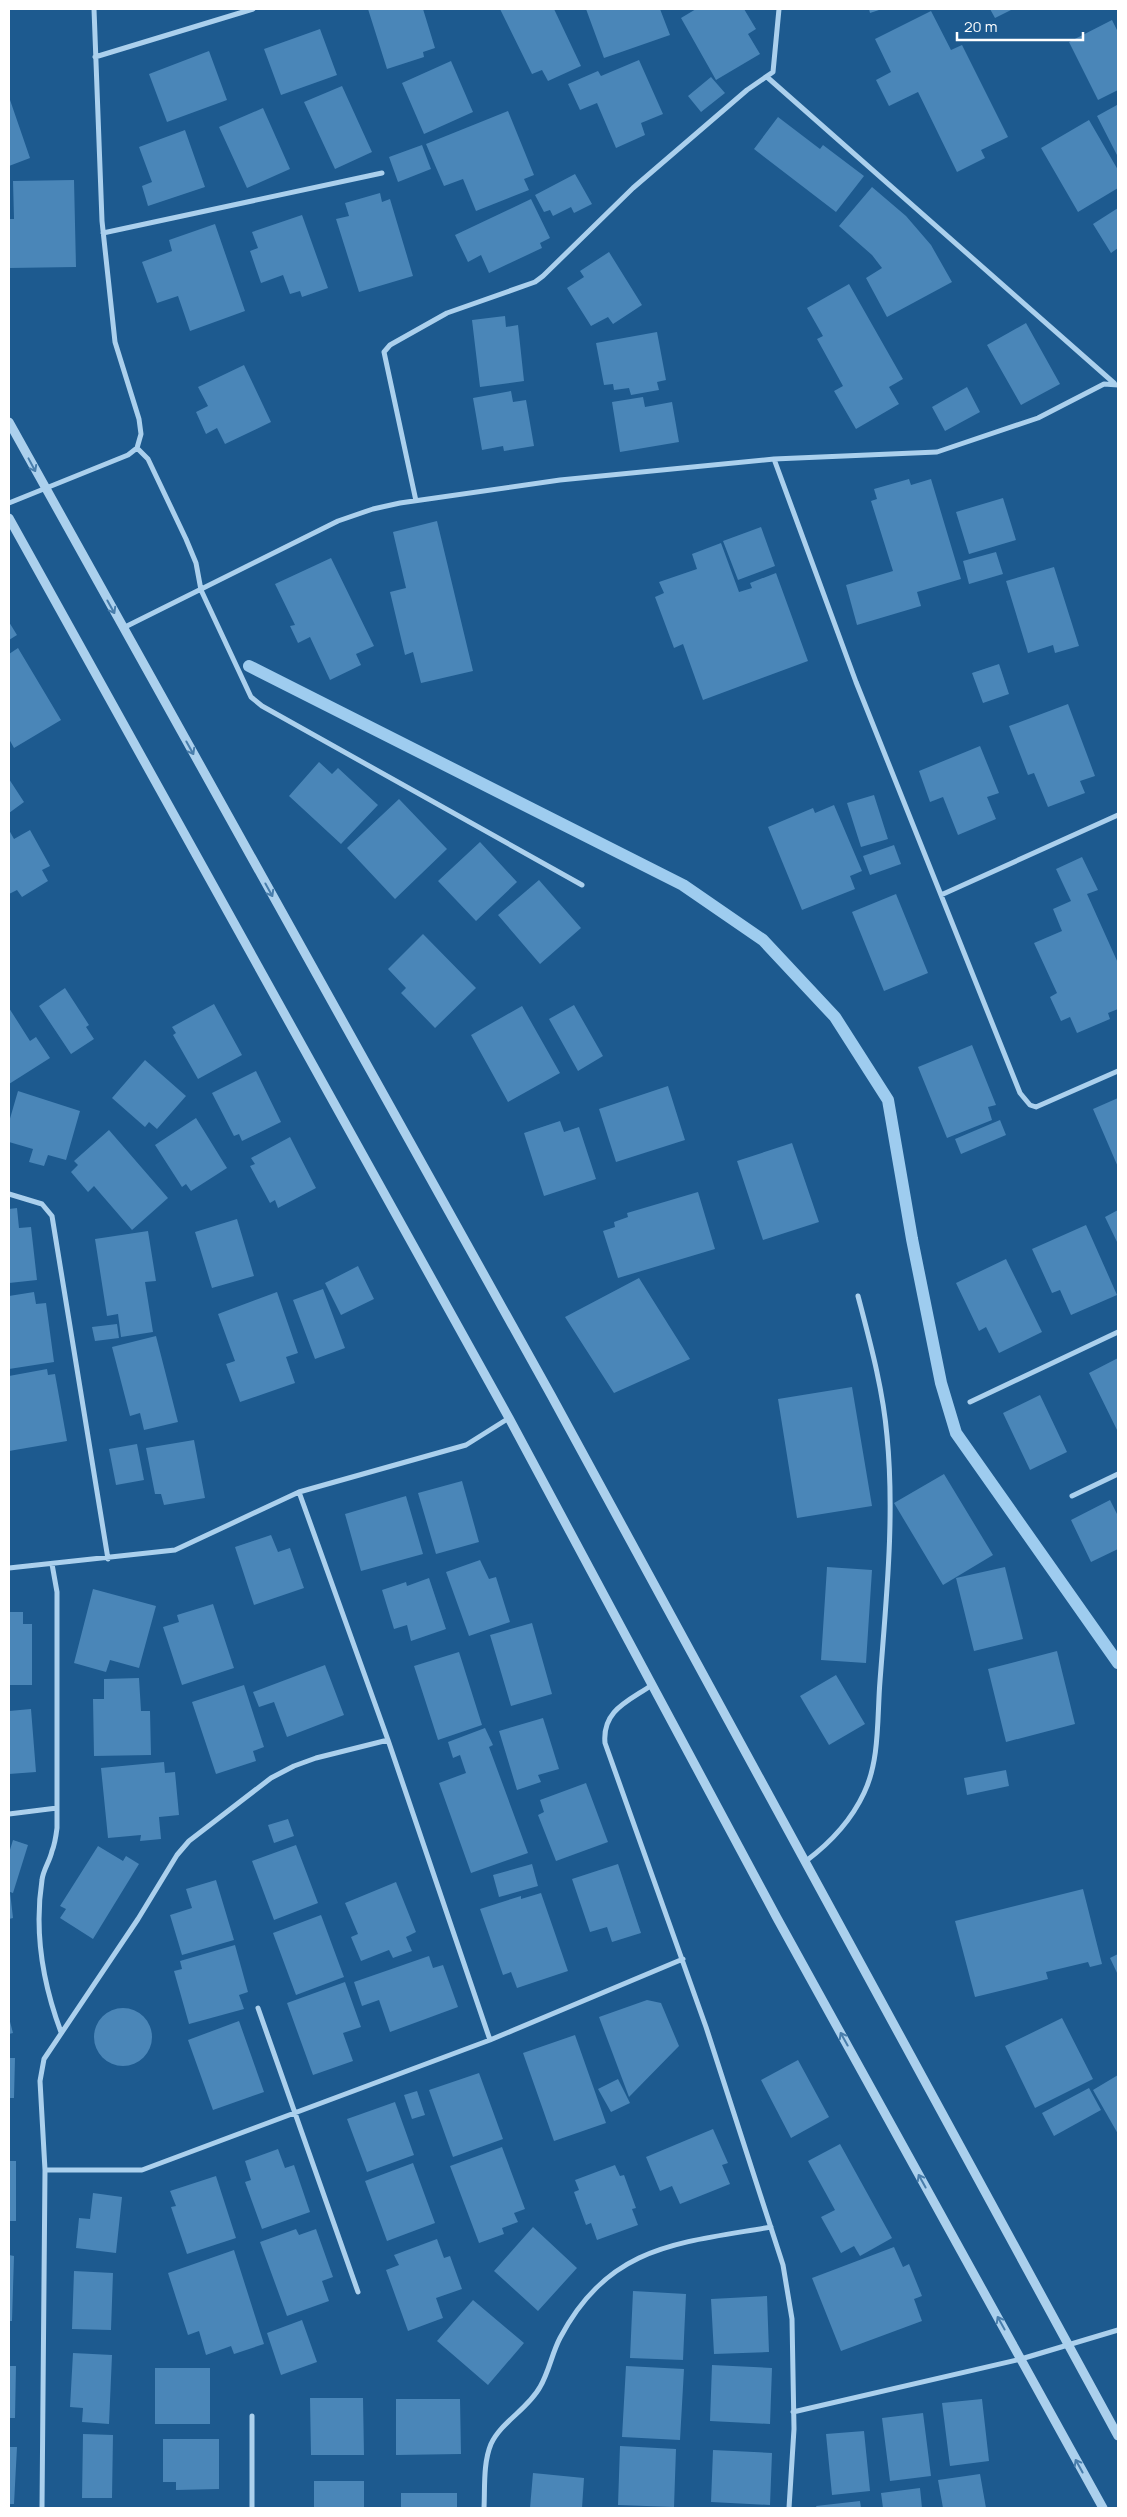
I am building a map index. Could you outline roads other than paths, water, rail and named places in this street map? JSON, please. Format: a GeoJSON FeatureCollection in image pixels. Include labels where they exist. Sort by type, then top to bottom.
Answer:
{"type":"FeatureCollection","features":[{"type":"Feature","properties":{"kind":"street"},"geometry":{"type":"LineString","coordinates":[[9,503],[128,455],[137,448],[141,434],[139,419],[115,342],[103,233],[94,9]]}},
{"type":"Feature","properties":{"kind":"street"},"geometry":{"type":"LineString","coordinates":[[95,57],[253,9]]}},
{"type":"Feature","properties":{"kind":"street"},"geometry":{"type":"LineString","coordinates":[[416,501],[384,352],[390,345],[446,313],[535,282],[543,276],[633,188],[747,90],[773,72],[779,9]]}},
{"type":"Feature","properties":{"kind":"street"},"geometry":{"type":"LineString","coordinates":[[767,77],[1116,384]]}},
{"type":"Feature","properties":{"kind":"street"},"geometry":{"type":"LineString","coordinates":[[103,233],[382,173]]}},
{"type":"Feature","properties":{"kind":"street"},"geometry":{"type":"LineString","coordinates":[[123,629],[338,521],[373,509],[560,480],[774,459],[937,452],[1038,418],[1104,384],[1116,384]]}},
{"type":"Feature","properties":{"kind":"street"},"geometry":{"type":"LineString","coordinates":[[9,422],[44,488],[551,1395],[1118,2436]]}},
{"type":"Feature","properties":{"kind":"street"},"geometry":{"type":"LineString","coordinates":[[137,448],[148,459],[186,539],[196,563],[200,590],[245,688],[262,706],[582,885]]}},
{"type":"Feature","properties":{"kind":"street"},"geometry":{"type":"LineString","coordinates":[[774,459],[856,682],[1020,1093],[1024,1099],[1036,1107],[1118,1071]]}},
{"type":"Feature","properties":{"kind":"street"},"geometry":{"type":"LineString","coordinates":[[9,518],[509,1418],[777,1918],[1103,2508]]}},
{"type":"Feature","properties":{"kind":"street"},"geometry":{"type":"LineString","coordinates":[[941,895],[1118,815]]}},
{"type":"Feature","properties":{"kind":"street"},"geometry":{"type":"LineString","coordinates":[[9,1194],[42,1204],[52,1216],[108,1558]]}},
{"type":"Feature","properties":{"kind":"street"},"geometry":{"type":"LineString","coordinates":[[806,1861],[830,1843],[852,1814],[865,1792],[874,1766],[885,1619],[890,1502],[887,1436],[874,1357],[858,1296]]}},
{"type":"Feature","properties":{"kind":"street"},"geometry":{"type":"LineString","coordinates":[[970,1402],[1118,1332]]}},
{"type":"Feature","properties":{"kind":"street"},"geometry":{"type":"LineString","coordinates":[[9,1568],[175,1550],[299,1492],[466,1445],[509,1418]]}},
{"type":"Feature","properties":{"kind":"street"},"geometry":{"type":"LineString","coordinates":[[1072,1496],[1118,1474]]}},
{"type":"Feature","properties":{"kind":"street"},"geometry":{"type":"LineString","coordinates":[[299,1492],[388,1740],[490,2040]]}},
{"type":"Feature","properties":{"kind":"street"},"geometry":{"type":"LineString","coordinates":[[52,1564],[57,1592],[57,1828],[53,1850],[42,1878],[40,1934],[42,1964],[51,2005],[61,2032]]}},
{"type":"Feature","properties":{"kind":"street"},"geometry":{"type":"LineString","coordinates":[[652,1685],[613,1711],[604,1731],[605,1743],[683,1959],[788,2285],[792,2319],[793,2412],[789,2508]]}},
{"type":"Feature","properties":{"kind":"street"},"geometry":{"type":"LineString","coordinates":[[42,2508],[45,2170],[40,2081],[44,2059],[134,1927],[177,1855],[189,1841],[271,1778],[294,1766],[316,1758],[388,1740]]}},
{"type":"Feature","properties":{"kind":"street"},"geometry":{"type":"LineString","coordinates":[[9,1814],[57,1808]]}},
{"type":"Feature","properties":{"kind":"street"},"geometry":{"type":"LineString","coordinates":[[45,2170],[142,2170],[490,2040],[683,1959]]}},
{"type":"Feature","properties":{"kind":"street"},"geometry":{"type":"LineString","coordinates":[[258,2008],[358,2292]]}},
{"type":"Feature","properties":{"kind":"street"},"geometry":{"type":"LineString","coordinates":[[484,2508],[486,2461],[491,2444],[540,2387],[560,2338],[602,2281],[629,2262],[665,2248],[770,2227]]}},
{"type":"Feature","properties":{"kind":"street"},"geometry":{"type":"LineString","coordinates":[[793,2412],[1021,2359],[1118,2330]]}},
{"type":"Feature","properties":{"kind":"street"},"geometry":{"type":"LineString","coordinates":[[252,2416],[252,2508]]}},
{"type":"Feature","properties":{"kind":"waterway"},"geometry":{"type":"LineString","coordinates":[[249,666],[683,885],[763,940],[835,1017],[888,1100],[912,1239],[941,1383],[956,1433],[1118,1663]]}}]}
